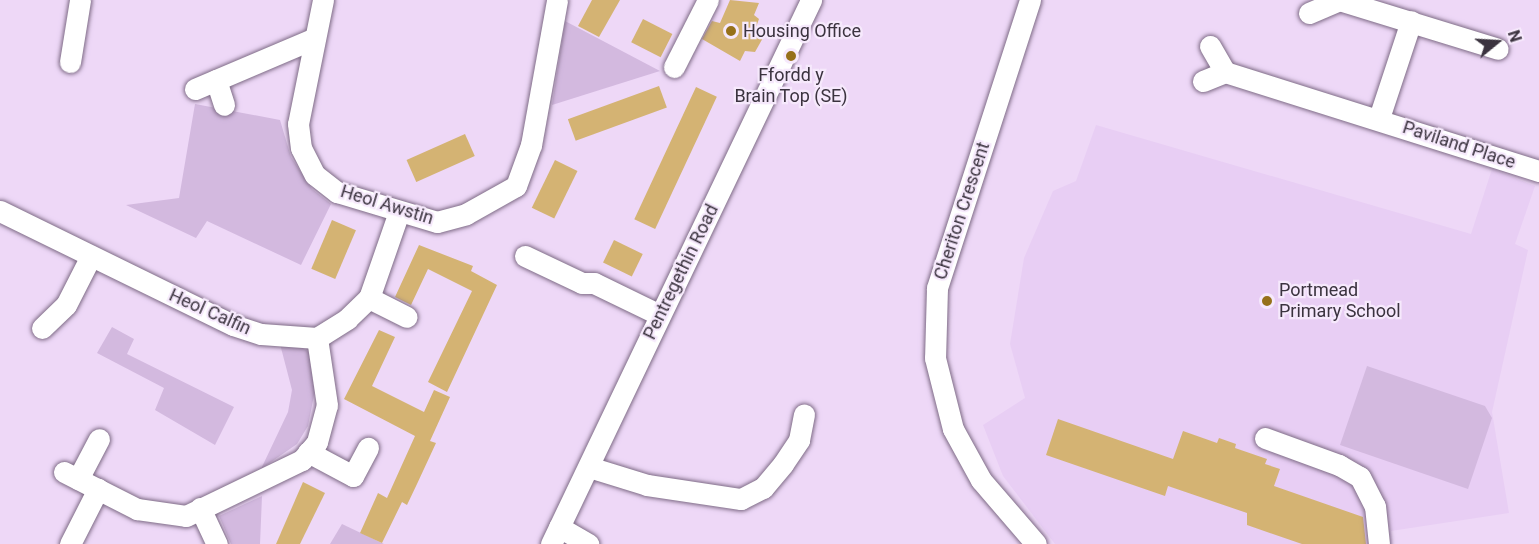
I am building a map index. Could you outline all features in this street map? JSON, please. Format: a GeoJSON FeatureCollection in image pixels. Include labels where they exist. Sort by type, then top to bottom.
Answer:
{"type":"FeatureCollection","features":[{"type":"Feature","properties":{"kind":"street"},"geometry":{"type":"LineString","coordinates":[[70,62],[80,0]]}},
{"type":"Feature","properties":{"kind":"street","name":"Heol Awstin"},"geometry":{"type":"LineString","coordinates":[[323,0],[298,124],[301,148],[315,175],[337,192],[437,222],[466,214],[516,186],[531,145],[557,0]]}},
{"type":"Feature","properties":{"kind":"street"},"geometry":{"type":"LineString","coordinates":[[674,67],[708,0]]}},
{"type":"Feature","properties":{"kind":"street","name":"Pentregethin Road"},"geometry":{"type":"LineString","coordinates":[[555,535],[811,0]]}},
{"type":"Feature","properties":{"kind":"street","name":"Cheriton Crescent"},"geometry":{"type":"LineString","coordinates":[[1030,0],[937,288],[935,358],[953,429],[981,480],[1036,544]]}},
{"type":"Feature","properties":{"kind":"street"},"geometry":{"type":"LineString","coordinates":[[1309,13],[1339,0],[1498,49]]}},
{"type":"Feature","properties":{"kind":"street","name":"Paviland Place"},"geometry":{"type":"LineString","coordinates":[[1380,118],[1411,21]]}},
{"type":"Feature","properties":{"kind":"street"},"geometry":{"type":"LineString","coordinates":[[195,89],[315,38]]}},
{"type":"Feature","properties":{"kind":"street"},"geometry":{"type":"LineString","coordinates":[[1203,81],[1225,72],[1210,46]]}},
{"type":"Feature","properties":{"kind":"street","name":"Paviland Place"},"geometry":{"type":"LineString","coordinates":[[1225,72],[1380,118],[1539,171]]}},
{"type":"Feature","properties":{"kind":"street"},"geometry":{"type":"LineString","coordinates":[[216,80],[225,105]]}},
{"type":"Feature","properties":{"kind":"street","name":"Heol Calfin"},"geometry":{"type":"LineString","coordinates":[[0,211],[233,325],[267,335],[316,338]]}},
{"type":"Feature","properties":{"kind":"street"},"geometry":{"type":"LineString","coordinates":[[99,439],[71,475],[137,509],[186,516],[200,507],[302,460],[317,442],[327,405],[316,338],[346,319],[369,298],[399,212]]}},
{"type":"Feature","properties":{"kind":"street"},"geometry":{"type":"LineString","coordinates":[[42,328],[66,305],[91,256]]}},
{"type":"Feature","properties":{"kind":"street"},"geometry":{"type":"LineString","coordinates":[[525,256],[582,283],[594,283],[660,315]]}},
{"type":"Feature","properties":{"kind":"street"},"geometry":{"type":"LineString","coordinates":[[369,298],[407,317]]}},
{"type":"Feature","properties":{"kind":"street"},"geometry":{"type":"LineString","coordinates":[[588,467],[647,485],[741,499],[763,488],[783,464],[799,440],[804,414]]}},
{"type":"Feature","properties":{"kind":"street"},"geometry":{"type":"LineString","coordinates":[[1265,438],[1339,465],[1360,477],[1375,506],[1379,544]]}},
{"type":"Feature","properties":{"kind":"street"},"geometry":{"type":"LineString","coordinates":[[308,452],[353,476],[368,448]]}},
{"type":"Feature","properties":{"kind":"street"},"geometry":{"type":"LineString","coordinates":[[70,544],[98,489]]}},
{"type":"Feature","properties":{"kind":"street"},"geometry":{"type":"LineString","coordinates":[[200,507],[217,544]]}},
{"type":"Feature","properties":{"kind":"street"},"geometry":{"type":"LineString","coordinates":[[555,535],[589,544]]}},
{"type":"Feature","properties":{"kind":"shaded area"},"geometry":{"type":"Polygon","coordinates":[[[565,21],[660,71],[552,105],[565,21]]]}},
{"type":"Feature","properties":{"kind":"shaded area"},"geometry":{"type":"Polygon","coordinates":[[[195,104],[280,120],[291,157],[312,189],[331,204],[301,265],[207,221],[196,238],[126,205],[179,198],[195,104]]]}},
{"type":"Feature","properties":{"kind":"shaded area","name":"Portmead Primary School"},"geometry":{"type":"Polygon","coordinates":[[[1096,125],[1471,234],[1492,169],[1535,186],[1515,244],[1528,250],[1492,412],[1509,513],[1391,531],[1392,544],[1055,544],[1003,476],[983,425],[1025,398],[1010,344],[1024,258],[1053,191],[1076,181],[1096,125]]]}},
{"type":"Feature","properties":{"kind":"shaded area"},"geometry":{"type":"Polygon","coordinates":[[[112,327],[134,339],[127,354],[234,407],[215,445],[155,410],[164,388],[97,353],[112,327]]]}},
{"type":"Feature","properties":{"kind":"shaded area"},"geometry":{"type":"Polygon","coordinates":[[[280,344],[299,345],[310,353],[315,390],[308,426],[297,444],[261,469],[288,412],[292,390],[280,344]]]}},
{"type":"Feature","properties":{"kind":"shaded area"},"geometry":{"type":"Polygon","coordinates":[[[1367,366],[1485,406],[1492,418],[1468,489],[1340,445],[1367,366]]]}},
{"type":"Feature","properties":{"kind":"shaded area"},"geometry":{"type":"Polygon","coordinates":[[[262,496],[260,544],[231,544],[219,516],[262,496]]]}},
{"type":"Feature","properties":{"kind":"shaded area"},"geometry":{"type":"Polygon","coordinates":[[[342,524],[384,544],[330,544],[342,524]]]}},
{"type":"Feature","properties":{"kind":"building"},"geometry":{"type":"Polygon","coordinates":[[[592,0],[620,0],[599,37],[578,26],[592,0]]]}},
{"type":"Feature","properties":{"kind":"building","name":"Housing Office"},"geometry":{"type":"Polygon","coordinates":[[[730,0],[759,3],[754,15],[759,19],[755,30],[764,36],[755,52],[745,51],[740,61],[702,39],[712,21],[720,23],[730,0]]]}},
{"type":"Feature","properties":{"kind":"building"},"geometry":{"type":"Polygon","coordinates":[[[643,19],[672,34],[661,57],[631,42],[643,19]]]}},
{"type":"Feature","properties":{"kind":"building"},"geometry":{"type":"Polygon","coordinates":[[[659,86],[667,108],[576,141],[568,119],[659,86]]]}},
{"type":"Feature","properties":{"kind":"building"},"geometry":{"type":"Polygon","coordinates":[[[696,87],[717,97],[655,229],[634,219],[696,87]]]}},
{"type":"Feature","properties":{"kind":"building"},"geometry":{"type":"Polygon","coordinates":[[[465,134],[475,156],[416,182],[407,160],[465,134]]]}},
{"type":"Feature","properties":{"kind":"building"},"geometry":{"type":"Polygon","coordinates":[[[555,160],[577,171],[554,219],[532,208],[555,160]]]}},
{"type":"Feature","properties":{"kind":"building"},"geometry":{"type":"Polygon","coordinates":[[[332,220],[356,230],[335,279],[311,269],[332,220]]]}},
{"type":"Feature","properties":{"kind":"building"},"geometry":{"type":"Polygon","coordinates":[[[614,240],[643,254],[632,276],[603,262],[614,240]]]}},
{"type":"Feature","properties":{"kind":"building"},"geometry":{"type":"Polygon","coordinates":[[[419,245],[473,266],[471,271],[497,285],[447,392],[428,382],[472,291],[428,269],[411,305],[395,297],[419,245]]]}},
{"type":"Feature","properties":{"kind":"building"},"geometry":{"type":"Polygon","coordinates":[[[379,330],[395,337],[372,386],[424,412],[434,390],[450,397],[430,441],[436,443],[417,484],[407,505],[402,502],[382,543],[360,533],[378,493],[387,498],[415,436],[344,399],[379,330]]]}},
{"type":"Feature","properties":{"kind":"building"},"geometry":{"type":"Polygon","coordinates":[[[1058,419],[1173,459],[1183,431],[1217,443],[1219,438],[1236,444],[1235,448],[1267,459],[1265,464],[1280,469],[1274,486],[1363,517],[1366,544],[1302,544],[1247,525],[1247,513],[1168,486],[1165,496],[1046,455],[1058,419]]]}},
{"type":"Feature","properties":{"kind":"building"},"geometry":{"type":"Polygon","coordinates":[[[303,482],[325,493],[300,544],[276,544],[303,482]]]}},
{"type":"Feature","properties":{"kind":"place","name":"Housing Office"},"geometry":{"type":"Point","coordinates":[731,31]}},
{"type":"Feature","properties":{"kind":"place","name":"Ffordd y Brain Top (SE)"},"geometry":{"type":"Point","coordinates":[791,56]}},
{"type":"Feature","properties":{"kind":"place","name":"Portmead Primary School"},"geometry":{"type":"Point","coordinates":[1267,301]}}]}
